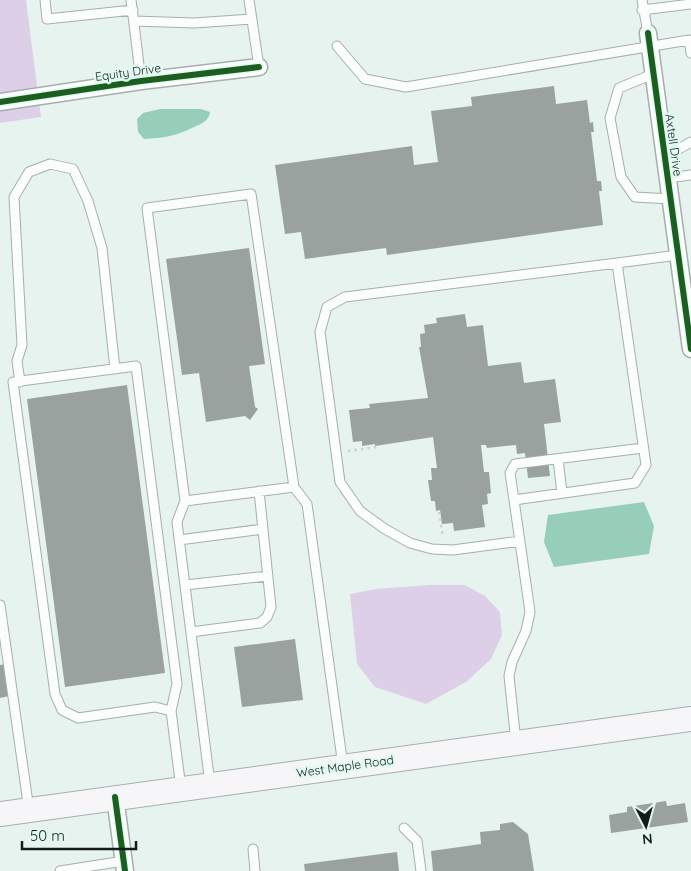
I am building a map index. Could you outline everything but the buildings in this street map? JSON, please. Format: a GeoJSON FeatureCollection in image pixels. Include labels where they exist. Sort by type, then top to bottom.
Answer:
{"type":"FeatureCollection","features":[{"type":"Feature","properties":{"kind":"main road","name":"West Maple Road"},"geometry":{"type":"LineString","coordinates":[[0,814],[691,718]]}},
{"type":"Feature","properties":{"kind":"street","name":"Axtell Drive"},"geometry":{"type":"LineString","coordinates":[[649,40],[678,255],[687,285],[691,349]]}},
{"type":"Feature","properties":{"kind":"street","name":"Equity Drive"},"geometry":{"type":"LineString","coordinates":[[0,98],[259,67]]}},
{"type":"Feature","properties":{"kind":"street"},"geometry":{"type":"LineString","coordinates":[[115,797],[125,866]]}},
{"type":"Feature","properties":{"kind":"lane"},"geometry":{"type":"LineString","coordinates":[[45,0],[47,19],[133,10]]}},
{"type":"Feature","properties":{"kind":"lane"},"geometry":{"type":"LineString","coordinates":[[131,0],[141,81]]}},
{"type":"Feature","properties":{"kind":"lane"},"geometry":{"type":"LineString","coordinates":[[249,0],[259,67]]}},
{"type":"Feature","properties":{"kind":"lane"},"geometry":{"type":"LineString","coordinates":[[642,0],[642,10],[649,40]]}},
{"type":"Feature","properties":{"kind":"lane"},"geometry":{"type":"LineString","coordinates":[[642,10],[691,4]]}},
{"type":"Feature","properties":{"kind":"lane"},"geometry":{"type":"LineString","coordinates":[[134,21],[194,23],[252,19]]}},
{"type":"Feature","properties":{"kind":"lane"},"geometry":{"type":"LineString","coordinates":[[337,46],[364,79],[406,88],[649,40],[690,40],[691,52]]}},
{"type":"Feature","properties":{"kind":"lane"},"geometry":{"type":"LineString","coordinates":[[653,74],[619,88],[610,118],[621,177],[635,198],[671,199]]}},
{"type":"Feature","properties":{"kind":"lane"},"geometry":{"type":"LineString","coordinates":[[665,157],[691,142]]}},
{"type":"Feature","properties":{"kind":"lane"},"geometry":{"type":"LineString","coordinates":[[20,382],[17,361],[22,345],[14,197],[29,172],[50,164],[73,169],[88,201],[102,248],[115,369]]}},
{"type":"Feature","properties":{"kind":"lane"},"geometry":{"type":"LineString","coordinates":[[668,178],[691,175]]}},
{"type":"Feature","properties":{"kind":"lane"},"geometry":{"type":"LineString","coordinates":[[210,784],[176,522],[185,501],[147,208],[251,194],[294,487],[306,504],[343,766]]}},
{"type":"Feature","properties":{"kind":"lane"},"geometry":{"type":"LineString","coordinates":[[520,541],[453,550],[432,549],[410,543],[385,529],[360,511],[340,482],[320,332],[327,307],[345,297],[678,255]]}},
{"type":"Feature","properties":{"kind":"lane"},"geometry":{"type":"LineString","coordinates":[[514,500],[635,483],[646,465],[617,263]]}},
{"type":"Feature","properties":{"kind":"lane"},"geometry":{"type":"LineString","coordinates":[[171,711],[155,707],[78,718],[62,710],[53,685],[13,382],[136,366],[177,684],[171,711],[181,788]]}},
{"type":"Feature","properties":{"kind":"lane"},"geometry":{"type":"LineString","coordinates":[[516,742],[509,676],[512,662],[526,631],[530,612],[510,473],[515,464],[643,448]]}},
{"type":"Feature","properties":{"kind":"lane"},"geometry":{"type":"LineString","coordinates":[[558,459],[562,493]]}},
{"type":"Feature","properties":{"kind":"lane"},"geometry":{"type":"LineString","coordinates":[[185,501],[294,487]]}},
{"type":"Feature","properties":{"kind":"lane"},"geometry":{"type":"LineString","coordinates":[[191,632],[260,623],[267,617],[271,607],[259,491]]}},
{"type":"Feature","properties":{"kind":"lane"},"geometry":{"type":"LineString","coordinates":[[179,540],[263,529]]}},
{"type":"Feature","properties":{"kind":"lane"},"geometry":{"type":"LineString","coordinates":[[185,586],[268,576]]}},
{"type":"Feature","properties":{"kind":"lane"},"geometry":{"type":"LineString","coordinates":[[0,605],[29,810]]}},
{"type":"Feature","properties":{"kind":"lane"},"geometry":{"type":"LineString","coordinates":[[404,828],[417,841],[422,871]]}},
{"type":"Feature","properties":{"kind":"lane"},"geometry":{"type":"LineString","coordinates":[[252,849],[255,871]]}},
{"type":"Feature","properties":{"kind":"lane"},"geometry":{"type":"LineString","coordinates":[[60,871],[125,866]]}},
{"type":"Feature","properties":{"kind":"path"},"geometry":{"type":"LineString","coordinates":[[346,451],[377,447]]}},
{"type":"Feature","properties":{"kind":"path"},"geometry":{"type":"LineString","coordinates":[[439,512],[443,541]]}},
{"type":"Feature","properties":{"kind":"shaded area"},"geometry":{"type":"Polygon","coordinates":[[[0,0],[26,0],[41,117],[0,123],[0,0]]]}},
{"type":"Feature","properties":{"kind":"shaded area"},"geometry":{"type":"Polygon","coordinates":[[[160,109],[201,109],[210,112],[204,122],[182,133],[144,139],[138,132],[137,119],[143,113],[160,109]]]}},
{"type":"Feature","properties":{"kind":"shaded area"},"geometry":{"type":"Polygon","coordinates":[[[644,502],[654,526],[649,554],[554,567],[544,542],[548,515],[644,502]]]}},
{"type":"Feature","properties":{"kind":"shaded area"},"geometry":{"type":"Polygon","coordinates":[[[430,585],[465,585],[485,596],[500,612],[502,635],[491,659],[466,682],[426,704],[375,687],[357,664],[350,594],[376,589],[430,585]]]}},
{"type":"Feature","properties":{"kind":"cycle path"},"geometry":{"type":"LineString","coordinates":[[648,33],[691,349]]}},
{"type":"Feature","properties":{"kind":"cycle path"},"geometry":{"type":"LineString","coordinates":[[0,102],[141,81],[259,67]]}},
{"type":"Feature","properties":{"kind":"cycle path"},"geometry":{"type":"LineString","coordinates":[[115,797],[125,871]]}}]}
